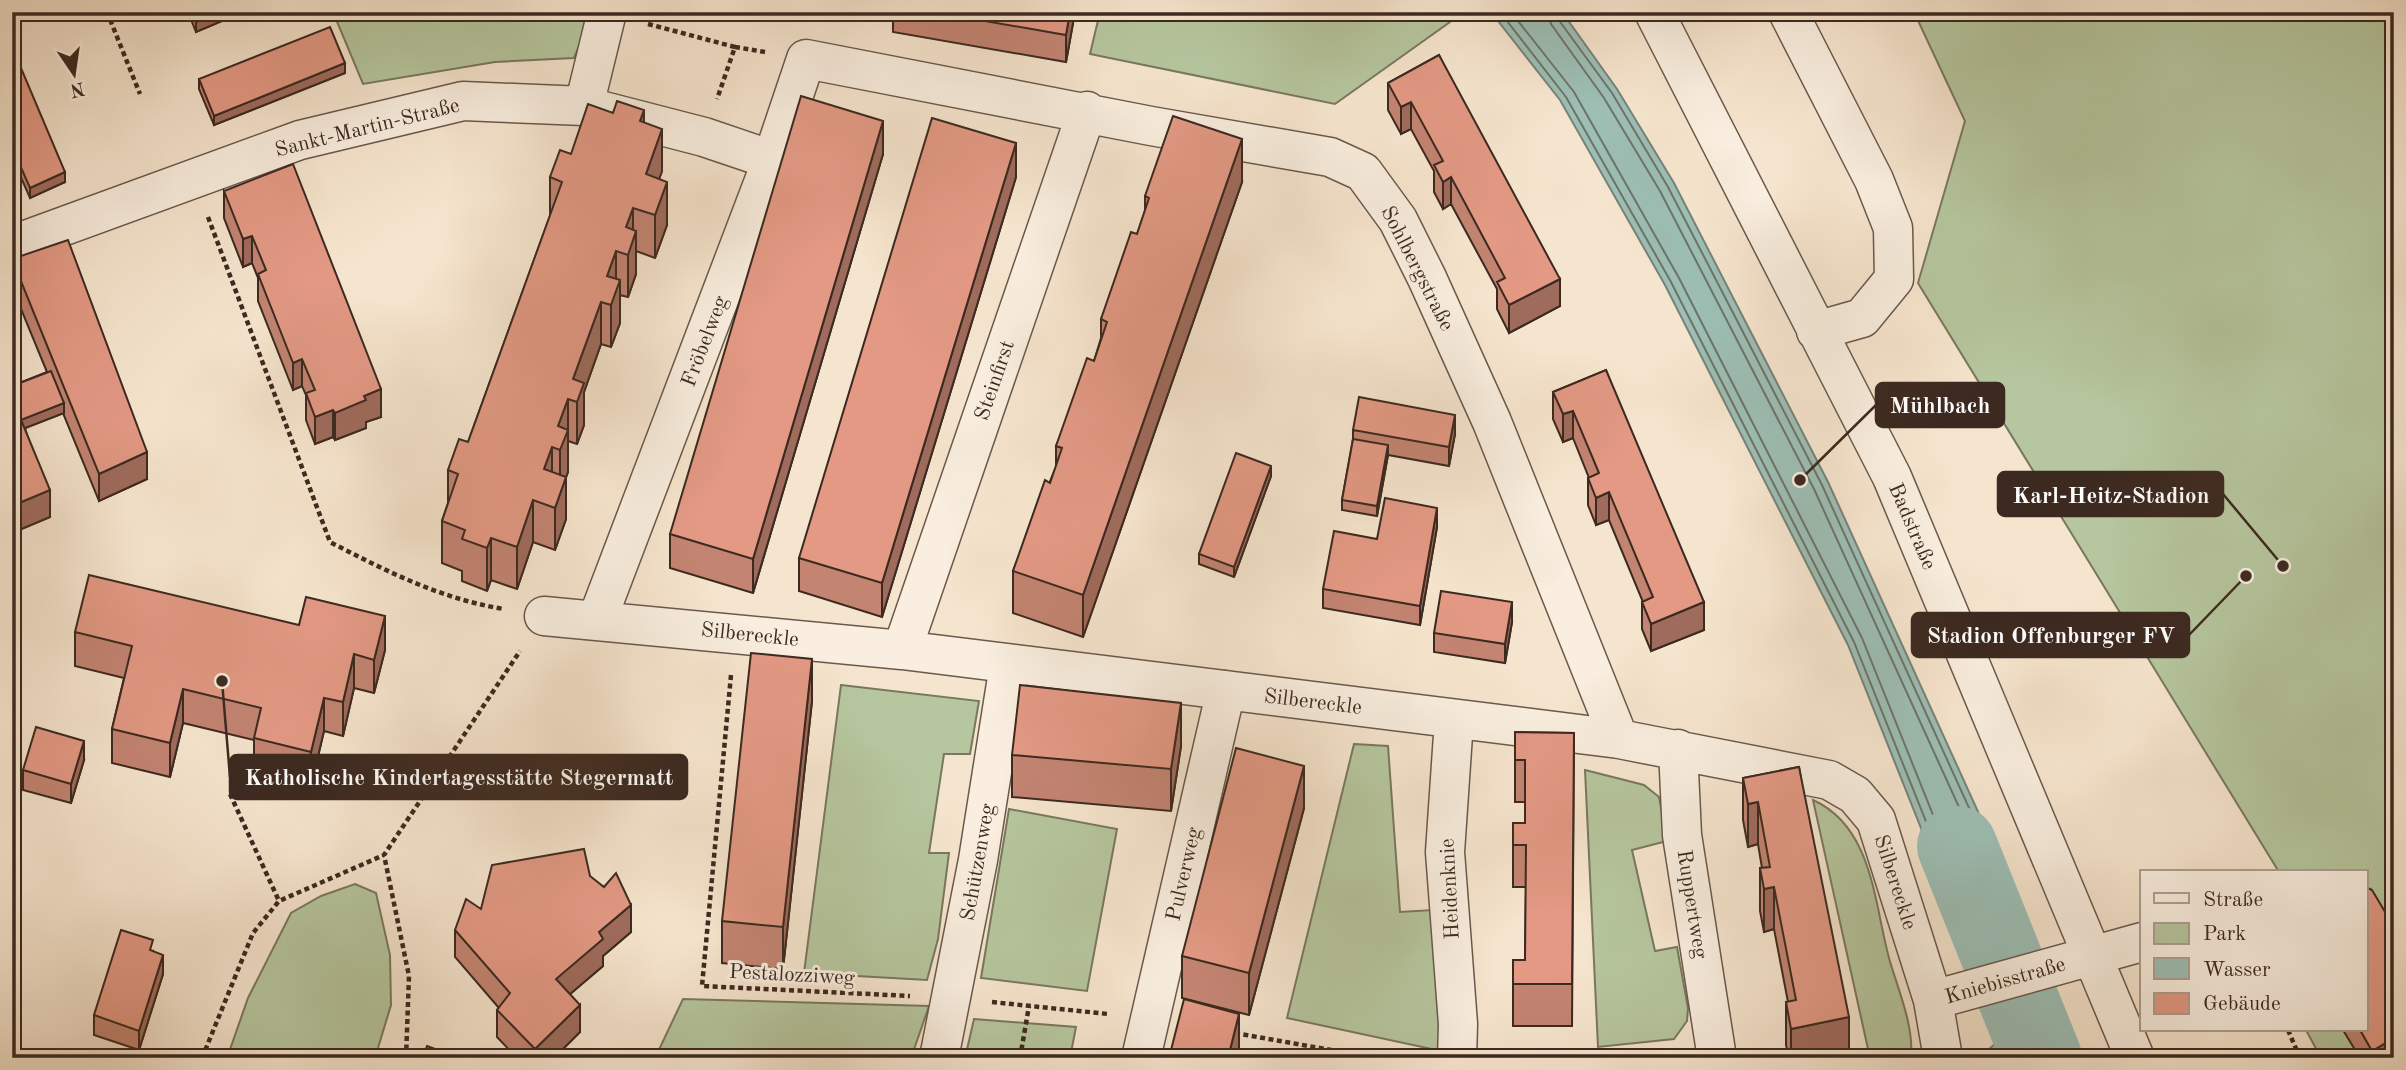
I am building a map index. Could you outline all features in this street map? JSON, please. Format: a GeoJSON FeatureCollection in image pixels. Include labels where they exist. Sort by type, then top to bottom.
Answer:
{"type":"FeatureCollection","features":[{"type":"Feature","properties":{"kind":"street","name":"Badstraße"},"geometry":{"type":"LineString","coordinates":[[1654,12],[1892,477],[2135,1058]]}},
{"type":"Feature","properties":{"kind":"street"},"geometry":{"type":"LineString","coordinates":[[1788,12],[1874,180],[1893,228],[1895,279],[1862,318],[1816,331]]}},
{"type":"Feature","properties":{"kind":"street"},"geometry":{"type":"LineString","coordinates":[[584,106],[607,13]]}},
{"type":"Feature","properties":{"kind":"street","name":"Sohlbergstraße"},"geometry":{"type":"LineString","coordinates":[[806,59],[1087,111],[1151,126],[1330,157],[1363,173],[1398,220],[1492,422],[1619,739]]}},
{"type":"Feature","properties":{"kind":"street","name":"Fröbelweg"},"geometry":{"type":"LineString","coordinates":[[597,621],[772,160],[806,59]]}},
{"type":"Feature","properties":{"kind":"street","name":"Sankt-Martin-Straße"},"geometry":{"type":"LineString","coordinates":[[12,245],[300,140],[463,102],[584,106],[704,137],[772,160]]}},
{"type":"Feature","properties":{"kind":"street","name":"Steinfirst"},"geometry":{"type":"LineString","coordinates":[[902,650],[1087,111]]}},
{"type":"Feature","properties":{"kind":"street","name":"Silbereckle"},"geometry":{"type":"LineString","coordinates":[[544,616],[902,650],[1619,739],[1829,780],[1855,795],[1876,820],[1948,995]]}},
{"type":"Feature","properties":{"kind":"street","name":"Schützenweg"},"geometry":{"type":"LineString","coordinates":[[940,1058],[978,860],[1009,665]]}},
{"type":"Feature","properties":{"kind":"street","name":"Pulverweg"},"geometry":{"type":"LineString","coordinates":[[1141,1058],[1226,690]]}},
{"type":"Feature","properties":{"kind":"street","name":"Heidenknie"},"geometry":{"type":"LineString","coordinates":[[1454,720],[1445,852],[1458,1024],[1457,1058]]}},
{"type":"Feature","properties":{"kind":"street","name":"Ruppertweg"},"geometry":{"type":"LineString","coordinates":[[1678,749],[1682,835],[1717,1058]]}},
{"type":"Feature","properties":{"kind":"street","name":"Kniebisstraße"},"geometry":{"type":"LineString","coordinates":[[1943,1058],[1948,995],[2140,943]]}},
{"type":"Feature","properties":{"kind":"path"},"geometry":{"type":"LineString","coordinates":[[107,12],[140,94]]}},
{"type":"Feature","properties":{"kind":"path"},"geometry":{"type":"LineString","coordinates":[[607,13],[735,47],[704,137]]}},
{"type":"Feature","properties":{"kind":"path"},"geometry":{"type":"LineString","coordinates":[[194,180],[330,542],[407,581],[480,605],[544,616],[384,855],[279,901],[253,933],[202,1058]]}},
{"type":"Feature","properties":{"kind":"path","name":"Pestalozziweg"},"geometry":{"type":"LineString","coordinates":[[735,633],[702,986],[952,998],[1149,1018]]}},
{"type":"Feature","properties":{"kind":"path"},"geometry":{"type":"LineString","coordinates":[[230,794],[279,901]]}},
{"type":"Feature","properties":{"kind":"path"},"geometry":{"type":"LineString","coordinates":[[384,855],[409,976],[406,1058]]}},
{"type":"Feature","properties":{"kind":"path"},"geometry":{"type":"LineString","coordinates":[[1020,1058],[1029,1006]]}},
{"type":"Feature","properties":{"kind":"path"},"geometry":{"type":"LineString","coordinates":[[1229,1032],[1377,1058]]}},
{"type":"Feature","properties":{"kind":"path"},"geometry":{"type":"LineString","coordinates":[[2289,1032],[2300,1058]]}},
{"type":"Feature","properties":{"kind":"green space"},"geometry":{"type":"Polygon","coordinates":[[[333,12],[587,12],[588,25],[574,58],[495,62],[363,84],[333,12]]]}},
{"type":"Feature","properties":{"kind":"green space"},"geometry":{"type":"Polygon","coordinates":[[[1100,12],[1464,12],[1335,104],[1090,54],[1100,12]]]}},
{"type":"Feature","properties":{"kind":"green space"},"geometry":{"type":"Polygon","coordinates":[[[1914,12],[2394,12],[2394,1058],[2321,1058],[2307,1032],[2368,1032],[2368,870],[2278,870],[1918,283],[1965,121],[1914,12]]]}},
{"type":"Feature","properties":{"kind":"green space"},"geometry":{"type":"Polygon","coordinates":[[[841,685],[979,701],[970,754],[944,754],[929,853],[949,853],[938,939],[927,980],[804,973],[841,685]]]}},
{"type":"Feature","properties":{"kind":"green space"},"geometry":{"type":"Polygon","coordinates":[[[1354,744],[1388,746],[1400,912],[1433,910],[1441,1051],[1287,1018],[1354,744]]]}},
{"type":"Feature","properties":{"kind":"green space"},"geometry":{"type":"Polygon","coordinates":[[[1585,770],[1644,785],[1659,797],[1667,841],[1632,850],[1655,951],[1677,947],[1688,1008],[1687,1021],[1674,1039],[1598,1047],[1585,770]]]}},
{"type":"Feature","properties":{"kind":"green space"},"geometry":{"type":"Polygon","coordinates":[[[1813,800],[1833,812],[1848,828],[1868,869],[1889,958],[1908,1020],[1911,1058],[1870,1058],[1813,800]]]}},
{"type":"Feature","properties":{"kind":"green space"},"geometry":{"type":"Polygon","coordinates":[[[1009,809],[1117,829],[1087,991],[981,978],[1009,809]]]}},
{"type":"Feature","properties":{"kind":"green space"},"geometry":{"type":"Polygon","coordinates":[[[355,884],[376,893],[390,955],[391,1005],[375,1058],[227,1058],[248,998],[291,913],[321,896],[355,884]]]}},
{"type":"Feature","properties":{"kind":"green space"},"geometry":{"type":"Polygon","coordinates":[[[683,999],[929,1006],[911,1058],[655,1058],[683,999]]]}},
{"type":"Feature","properties":{"kind":"green space"},"geometry":{"type":"Polygon","coordinates":[[[974,1019],[1076,1027],[1070,1058],[965,1058],[974,1019]]]}},
{"type":"Feature","properties":{"kind":"water"},"geometry":{"type":"Polygon","coordinates":[[[1491,12],[1562,12],[1617,89],[1674,183],[1828,482],[2030,926],[2010,941],[1970,951],[1848,645],[1665,285],[1560,100],[1491,12]]]}},
{"type":"Feature","properties":{"kind":"water"},"geometry":{"type":"Polygon","coordinates":[[[2028,1024],[2062,1027],[2071,1058],[1991,1058],[1989,1049],[2003,1037],[2028,1024]]]}},
{"type":"Feature","properties":{"kind":"building"},"geometry":{"type":"Polygon","coordinates":[[[192,12],[219,12],[196,22],[192,12]]]}},
{"type":"Feature","properties":{"kind":"building"},"geometry":{"type":"Polygon","coordinates":[[[933,12],[1070,12],[1066,35],[933,12]]]}},
{"type":"Feature","properties":{"kind":"building"},"geometry":{"type":"Polygon","coordinates":[[[330,27],[345,63],[214,116],[199,79],[330,27]]]}},
{"type":"Feature","properties":{"kind":"building"},"geometry":{"type":"Polygon","coordinates":[[[1439,55],[1560,279],[1509,305],[1497,282],[1505,278],[1451,177],[1443,182],[1434,165],[1443,161],[1411,102],[1401,107],[1388,83],[1439,55]]]}},
{"type":"Feature","properties":{"kind":"building"},"geometry":{"type":"Polygon","coordinates":[[[18,61],[65,172],[30,188],[12,147],[12,63],[18,61]]]}},
{"type":"Feature","properties":{"kind":"building"},"geometry":{"type":"Polygon","coordinates":[[[801,96],[883,121],[753,559],[670,534],[801,96]]]}},
{"type":"Feature","properties":{"kind":"building"},"geometry":{"type":"Polygon","coordinates":[[[617,101],[644,110],[640,121],[662,129],[646,174],[667,182],[655,215],[633,208],[626,227],[636,231],[628,255],[616,251],[607,276],[620,280],[611,305],[601,302],[573,379],[584,383],[577,402],[568,399],[558,426],[568,430],[560,450],[552,447],[544,469],[566,477],[555,508],[533,500],[517,547],[491,538],[487,548],[462,539],[465,530],[442,521],[458,474],[448,470],[459,439],[468,442],[562,182],[550,177],[560,150],[571,154],[588,104],[613,113],[617,101]]]}},
{"type":"Feature","properties":{"kind":"building"},"geometry":{"type":"Polygon","coordinates":[[[1173,116],[1242,139],[1083,595],[1013,571],[1045,480],[1050,483],[1062,448],[1056,446],[1087,358],[1094,361],[1107,322],[1101,319],[1131,232],[1137,234],[1149,198],[1145,196],[1173,116]]]}},
{"type":"Feature","properties":{"kind":"building"},"geometry":{"type":"Polygon","coordinates":[[[932,118],[1016,143],[882,583],[799,558],[932,118]]]}},
{"type":"Feature","properties":{"kind":"building"},"geometry":{"type":"Polygon","coordinates":[[[293,164],[381,389],[364,396],[366,400],[335,413],[333,410],[315,417],[306,393],[315,390],[302,359],[293,363],[258,274],[266,270],[252,236],[243,239],[224,191],[293,164]]]}},
{"type":"Feature","properties":{"kind":"building"},"geometry":{"type":"Polygon","coordinates":[[[68,240],[147,452],[99,474],[12,259],[68,240]]]}},
{"type":"Feature","properties":{"kind":"building"},"geometry":{"type":"Polygon","coordinates":[[[1606,370],[1704,602],[1651,624],[1642,602],[1653,597],[1609,492],[1596,498],[1588,478],[1599,473],[1573,411],[1563,414],[1553,392],[1606,370]]]}},
{"type":"Feature","properties":{"kind":"building"},"geometry":{"type":"Polygon","coordinates":[[[51,371],[64,403],[21,420],[12,398],[12,386],[51,371]]]}},
{"type":"Feature","properties":{"kind":"building"},"geometry":{"type":"Polygon","coordinates":[[[1359,397],[1455,415],[1449,447],[1353,430],[1359,397]]]}},
{"type":"Feature","properties":{"kind":"building"},"geometry":{"type":"Polygon","coordinates":[[[12,398],[50,490],[12,506],[12,398]]]}},
{"type":"Feature","properties":{"kind":"building"},"geometry":{"type":"Polygon","coordinates":[[[1353,439],[1388,445],[1377,506],[1342,500],[1353,439]]]}},
{"type":"Feature","properties":{"kind":"building"},"geometry":{"type":"Polygon","coordinates":[[[1236,453],[1271,466],[1234,567],[1199,554],[1236,453]]]}},
{"type":"Feature","properties":{"kind":"building"},"geometry":{"type":"Polygon","coordinates":[[[1385,498],[1437,508],[1420,606],[1323,589],[1334,531],[1377,539],[1385,498]]]}},
{"type":"Feature","properties":{"kind":"building"},"geometry":{"type":"Polygon","coordinates":[[[89,575],[299,625],[306,597],[385,616],[374,660],[354,654],[343,702],[324,698],[311,752],[254,738],[261,708],[183,689],[170,743],[112,729],[132,646],[75,632],[89,575]]]}},
{"type":"Feature","properties":{"kind":"building"},"geometry":{"type":"Polygon","coordinates":[[[1441,591],[1512,602],[1505,644],[1434,633],[1441,591]]]}},
{"type":"Feature","properties":{"kind":"building"},"geometry":{"type":"Polygon","coordinates":[[[751,653],[812,659],[783,927],[722,921],[751,653]]]}},
{"type":"Feature","properties":{"kind":"building"},"geometry":{"type":"Polygon","coordinates":[[[1020,685],[1181,703],[1171,769],[1012,755],[1020,685]]]}},
{"type":"Feature","properties":{"kind":"building"},"geometry":{"type":"Polygon","coordinates":[[[36,727],[84,741],[71,784],[23,770],[36,727]]]}},
{"type":"Feature","properties":{"kind":"building"},"geometry":{"type":"Polygon","coordinates":[[[1515,732],[1574,733],[1572,984],[1513,984],[1513,960],[1525,960],[1526,845],[1513,845],[1513,823],[1525,823],[1525,760],[1515,760],[1515,732]]]}},
{"type":"Feature","properties":{"kind":"building"},"geometry":{"type":"Polygon","coordinates":[[[1236,748],[1304,766],[1249,973],[1182,956],[1236,748]]]}},
{"type":"Feature","properties":{"kind":"building"},"geometry":{"type":"Polygon","coordinates":[[[1799,767],[1849,1017],[1791,1029],[1786,1002],[1796,1000],[1774,887],[1764,889],[1760,868],[1770,867],[1758,802],[1748,804],[1743,778],[1799,767]]]}},
{"type":"Feature","properties":{"kind":"building"},"geometry":{"type":"Polygon","coordinates":[[[584,849],[590,876],[604,887],[616,873],[631,905],[599,932],[603,939],[556,979],[580,1005],[535,1049],[497,1010],[510,993],[455,930],[466,899],[481,909],[492,865],[584,849]]]}},
{"type":"Feature","properties":{"kind":"building"},"geometry":{"type":"Polygon","coordinates":[[[12,853],[17,854],[12,875],[12,853]]]}},
{"type":"Feature","properties":{"kind":"building"},"geometry":{"type":"Polygon","coordinates":[[[2368,888],[2372,890],[2394,927],[2394,1038],[2372,1051],[2361,1032],[2368,1032],[2368,888]]]}},
{"type":"Feature","properties":{"kind":"building"},"geometry":{"type":"Polygon","coordinates":[[[121,930],[153,940],[150,950],[163,955],[139,1031],[94,1015],[121,930]]]}},
{"type":"Feature","properties":{"kind":"building"},"geometry":{"type":"Polygon","coordinates":[[[1184,999],[1239,1014],[1228,1058],[1169,1058],[1184,999]]]}},
{"type":"Feature","properties":{"kind":"building"},"geometry":{"type":"Polygon","coordinates":[[[427,1046],[459,1058],[423,1058],[427,1046]]]}},
{"type":"Feature","properties":{"kind":"waterway"},"geometry":{"type":"LineString","coordinates":[[1957,846],[2042,1058]]}},
{"type":"Feature","properties":{"kind":"place","name":"Mühlbach"},"geometry":{"type":"Point","coordinates":[1800,480]}},
{"type":"Feature","properties":{"kind":"place","name":"Karl-Heitz-Stadion"},"geometry":{"type":"Point","coordinates":[2283,566]}},
{"type":"Feature","properties":{"kind":"place","name":"Stadion Offenburger FV"},"geometry":{"type":"Point","coordinates":[2246,576]}},
{"type":"Feature","properties":{"kind":"place","name":"Katholische Kindertagesstätte Stegermatt"},"geometry":{"type":"Point","coordinates":[222,681]}}]}
